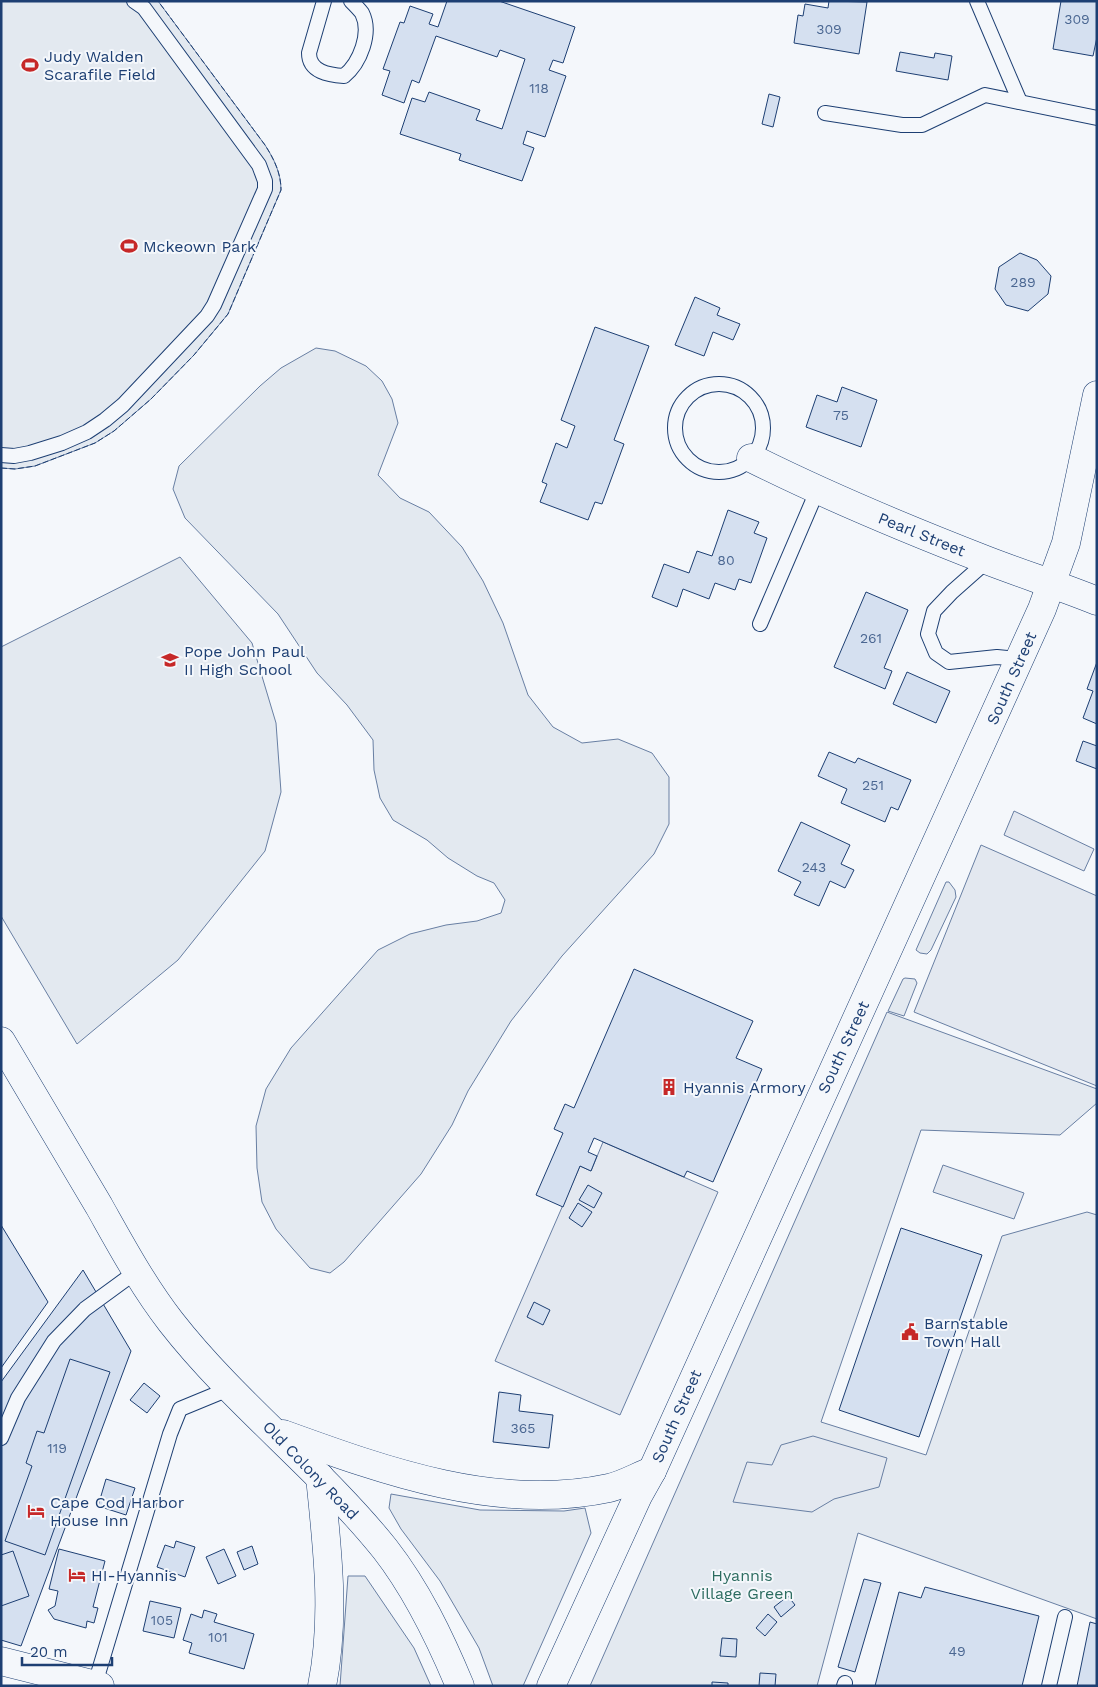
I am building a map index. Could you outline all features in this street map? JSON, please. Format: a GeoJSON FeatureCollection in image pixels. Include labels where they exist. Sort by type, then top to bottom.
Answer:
{"type":"FeatureCollection","features":[{"type":"Feature","properties":{"kind":"street","name":"South Street"},"geometry":{"type":"LineString","coordinates":[[551,1686],[638,1496],[652,1471],[1052,583],[1066,543],[1097,395]]}},
{"type":"Feature","properties":{"kind":"street","name":"Pearl Street"},"geometry":{"type":"LineString","coordinates":[[751,458],[816,491],[987,561],[1097,600]]}},
{"type":"Feature","properties":{"kind":"street","name":"Old Colony Road"},"geometry":{"type":"LineString","coordinates":[[1,1041],[136,1271],[170,1321],[203,1360],[354,1512],[386,1551],[408,1582],[430,1619],[460,1686]]}},
{"type":"Feature","properties":{"kind":"street"},"geometry":{"type":"LineString","coordinates":[[275,1431],[391,1472],[465,1488],[499,1492],[532,1495],[611,1488],[652,1471]]}},
{"type":"Feature","properties":{"kind":"street"},"geometry":{"type":"LineString","coordinates":[[320,1477],[329,1578],[329,1634],[322,1686]]}},
{"type":"Feature","properties":{"kind":"street"},"geometry":{"type":"LineString","coordinates":[[1,1661],[97,1685]]}},
{"type":"Feature","properties":{"kind":"lane"},"geometry":{"type":"LineString","coordinates":[[1,455],[14,456],[30,453],[62,443],[87,432],[123,405],[207,316],[219,295],[265,189],[265,181],[259,164],[144,8],[134,1]]}},
{"type":"Feature","properties":{"kind":"lane"},"geometry":{"type":"LineString","coordinates":[[324,1],[309,58],[316,69],[325,74],[344,76],[359,59],[364,40],[362,13],[351,1]]}},
{"type":"Feature","properties":{"kind":"lane"},"geometry":{"type":"LineString","coordinates":[[977,1],[1020,102]]}},
{"type":"Feature","properties":{"kind":"lane"},"geometry":{"type":"LineString","coordinates":[[825,113],[902,125],[922,125],[985,94],[1097,118]]}},
{"type":"Feature","properties":{"kind":"lane"},"geometry":{"type":"LineString","coordinates":[[717,384],[737,388],[749,396],[758,406],[762,420],[759,447],[751,458],[739,467],[724,472],[709,471],[695,465],[684,455],[677,442],[675,427],[678,412],[686,399],[697,390],[717,384]]}},
{"type":"Feature","properties":{"kind":"lane"},"geometry":{"type":"LineString","coordinates":[[760,624],[816,491]]}},
{"type":"Feature","properties":{"kind":"lane"},"geometry":{"type":"LineString","coordinates":[[987,561],[934,611],[928,634],[936,653],[949,662],[997,657],[1019,659]]}},
{"type":"Feature","properties":{"kind":"lane"},"geometry":{"type":"LineString","coordinates":[[1,1438],[18,1398],[54,1341],[85,1309],[136,1271]]}},
{"type":"Feature","properties":{"kind":"lane"},"geometry":{"type":"LineString","coordinates":[[97,1685],[170,1434],[180,1409],[231,1388]]}},
{"type":"Feature","properties":{"kind":"lane"},"geometry":{"type":"LineString","coordinates":[[1049,1686],[1065,1617]]}},
{"type":"Feature","properties":{"kind":"green space","name":"Mckeown Park"},"geometry":{"type":"Polygon","coordinates":[[[1,1],[158,1],[265,145],[276,166],[281,190],[228,314],[194,355],[151,399],[114,431],[95,443],[35,466],[15,469],[1,468],[1,1]]]}},
{"type":"Feature","properties":{"kind":"green space"},"geometry":{"type":"Polygon","coordinates":[[[316,348],[335,351],[366,366],[382,381],[392,399],[398,423],[378,475],[400,498],[429,512],[462,547],[483,581],[503,623],[528,695],[553,727],[582,743],[618,739],[652,753],[669,777],[669,824],[654,854],[562,956],[511,1021],[468,1091],[452,1125],[421,1174],[344,1262],[330,1273],[310,1268],[276,1229],[262,1202],[257,1168],[256,1126],[266,1089],[291,1048],[378,950],[410,934],[446,925],[477,921],[501,913],[505,900],[494,883],[477,876],[448,858],[427,840],[393,820],[380,798],[374,770],[373,740],[347,705],[317,673],[278,614],[185,518],[173,489],[179,466],[260,386],[281,368],[316,348]]]}},
{"type":"Feature","properties":{"kind":"green space"},"geometry":{"type":"Polygon","coordinates":[[[180,557],[252,643],[276,723],[281,792],[265,851],[178,960],[77,1044],[1,916],[1,647],[180,557]]]}},
{"type":"Feature","properties":{"kind":"green space"},"geometry":{"type":"Polygon","coordinates":[[[946,882],[949,882],[955,890],[956,897],[931,950],[927,954],[920,953],[916,950],[946,882]]]}},
{"type":"Feature","properties":{"kind":"green space"},"geometry":{"type":"Polygon","coordinates":[[[905,978],[915,979],[917,983],[904,1016],[888,1011],[905,978]]]}},
{"type":"Feature","properties":{"kind":"green space","name":"Hyannis Village Green"},"geometry":{"type":"Polygon","coordinates":[[[887,1012],[1097,1089],[1097,1103],[1060,1135],[921,1130],[821,1422],[926,1455],[1002,1236],[1087,1212],[1097,1215],[1097,1619],[858,1533],[817,1686],[590,1686],[887,1012]]]}},
{"type":"Feature","properties":{"kind":"green space"},"geometry":{"type":"Polygon","coordinates":[[[391,1494],[480,1510],[564,1511],[585,1508],[591,1533],[523,1686],[493,1686],[479,1648],[440,1581],[401,1529],[389,1508],[391,1494]]]}},
{"type":"Feature","properties":{"kind":"green space"},"geometry":{"type":"Polygon","coordinates":[[[348,1576],[365,1576],[414,1648],[431,1686],[340,1686],[348,1576]]]}},
{"type":"Feature","properties":{"kind":"shaded area"},"geometry":{"type":"Polygon","coordinates":[[[1014,811],[1094,849],[1084,871],[1004,835],[1014,811]]]}},
{"type":"Feature","properties":{"kind":"shaded area"},"geometry":{"type":"Polygon","coordinates":[[[981,845],[1097,896],[1097,1086],[914,1012],[981,845]]]}},
{"type":"Feature","properties":{"kind":"shaded area"},"geometry":{"type":"Polygon","coordinates":[[[603,1142],[718,1192],[620,1415],[495,1361],[580,1166],[591,1171],[603,1142]]]}},
{"type":"Feature","properties":{"kind":"shaded area"},"geometry":{"type":"Polygon","coordinates":[[[943,1165],[1024,1193],[1014,1219],[933,1192],[943,1165]]]}},
{"type":"Feature","properties":{"kind":"shaded area"},"geometry":{"type":"Polygon","coordinates":[[[813,1436],[887,1458],[879,1487],[834,1499],[812,1512],[733,1502],[747,1462],[772,1465],[781,1445],[813,1436]]]}},
{"type":"Feature","properties":{"kind":"building"},"geometry":{"type":"Polygon","coordinates":[[[447,1],[499,1],[575,27],[563,63],[553,60],[549,70],[566,76],[545,137],[527,131],[523,144],[534,148],[522,181],[459,160],[461,154],[400,134],[412,98],[425,102],[429,92],[480,110],[476,120],[502,129],[525,59],[500,50],[497,57],[436,36],[419,83],[412,80],[404,103],[382,95],[390,71],[383,69],[400,22],[404,23],[410,6],[433,14],[429,24],[438,27],[447,1]]]}},
{"type":"Feature","properties":{"kind":"building"},"geometry":{"type":"Polygon","coordinates":[[[829,1],[867,2],[859,54],[794,43],[798,15],[803,16],[805,4],[828,8],[829,1]]]}},
{"type":"Feature","properties":{"kind":"building"},"geometry":{"type":"Polygon","coordinates":[[[1061,1],[1097,1],[1097,37],[1093,56],[1053,49],[1061,1]]]}},
{"type":"Feature","properties":{"kind":"building"},"geometry":{"type":"Polygon","coordinates":[[[900,52],[934,58],[935,53],[952,56],[948,80],[896,71],[900,52]]]}},
{"type":"Feature","properties":{"kind":"building"},"geometry":{"type":"Polygon","coordinates":[[[769,94],[780,97],[773,127],[762,124],[769,94]]]}},
{"type":"Feature","properties":{"kind":"building"},"geometry":{"type":"Polygon","coordinates":[[[1020,253],[1037,260],[1051,276],[1048,294],[1028,311],[1006,305],[995,289],[999,267],[1020,253]]]}},
{"type":"Feature","properties":{"kind":"building"},"geometry":{"type":"Polygon","coordinates":[[[695,297],[720,308],[717,315],[740,324],[733,340],[713,332],[704,356],[675,345],[695,297]]]}},
{"type":"Feature","properties":{"kind":"building"},"geometry":{"type":"Polygon","coordinates":[[[595,327],[649,346],[614,440],[624,444],[602,504],[595,502],[588,520],[540,502],[547,484],[542,482],[556,443],[567,448],[575,426],[561,420],[595,327]]]}},
{"type":"Feature","properties":{"kind":"building"},"geometry":{"type":"Polygon","coordinates":[[[842,387],[877,400],[861,447],[806,427],[817,395],[837,402],[842,387]]]}},
{"type":"Feature","properties":{"kind":"building"},"geometry":{"type":"Polygon","coordinates":[[[728,510],[759,522],[754,533],[767,538],[751,583],[739,579],[735,590],[715,583],[709,599],[683,589],[677,607],[652,597],[664,564],[689,573],[697,551],[712,556],[728,510]]]}},
{"type":"Feature","properties":{"kind":"building"},"geometry":{"type":"Polygon","coordinates":[[[866,592],[908,610],[884,668],[892,671],[885,689],[834,667],[866,592]]]}},
{"type":"Feature","properties":{"kind":"building"},"geometry":{"type":"Polygon","coordinates":[[[1097,662],[1097,724],[1083,718],[1093,691],[1087,689],[1097,662]]]}},
{"type":"Feature","properties":{"kind":"building"},"geometry":{"type":"Polygon","coordinates":[[[907,672],[950,691],[936,723],[893,704],[907,672]]]}},
{"type":"Feature","properties":{"kind":"building"},"geometry":{"type":"Polygon","coordinates":[[[1083,741],[1097,746],[1097,769],[1076,761],[1083,741]]]}},
{"type":"Feature","properties":{"kind":"building"},"geometry":{"type":"Polygon","coordinates":[[[829,752],[855,763],[858,758],[911,780],[898,810],[891,807],[885,822],[841,803],[847,789],[818,776],[829,752]]]}},
{"type":"Feature","properties":{"kind":"building"},"geometry":{"type":"Polygon","coordinates":[[[801,822],[850,845],[841,864],[854,870],[845,888],[830,881],[819,906],[794,895],[801,882],[778,871],[801,822]]]}},
{"type":"Feature","properties":{"kind":"building","name":"Hyannis Armory"},"geometry":{"type":"Polygon","coordinates":[[[634,969],[753,1021],[736,1058],[762,1069],[713,1182],[687,1171],[684,1177],[594,1138],[588,1152],[597,1156],[591,1171],[580,1166],[563,1207],[536,1195],[563,1133],[554,1129],[565,1104],[574,1108],[634,969]]]}},
{"type":"Feature","properties":{"kind":"building"},"geometry":{"type":"Polygon","coordinates":[[[588,1185],[602,1193],[594,1208],[579,1200],[588,1185]]]}},
{"type":"Feature","properties":{"kind":"building"},"geometry":{"type":"Polygon","coordinates":[[[578,1203],[592,1212],[582,1227],[569,1218],[578,1203]]]}},
{"type":"Feature","properties":{"kind":"building"},"geometry":{"type":"Polygon","coordinates":[[[1,1225],[48,1302],[1,1368],[1,1225]]]}},
{"type":"Feature","properties":{"kind":"building","name":"Barnstable Town Hall"},"geometry":{"type":"Polygon","coordinates":[[[901,1228],[982,1255],[919,1437],[839,1410],[901,1228]]]}},
{"type":"Feature","properties":{"kind":"building","name":"Cape Cod Harbor House Inn"},"geometry":{"type":"Polygon","coordinates":[[[83,1270],[131,1351],[21,1646],[1,1640],[1,1382],[83,1270]]]}},
{"type":"Feature","properties":{"kind":"building"},"geometry":{"type":"Polygon","coordinates":[[[534,1302],[550,1310],[543,1325],[527,1317],[534,1302]]]}},
{"type":"Feature","properties":{"kind":"building"},"geometry":{"type":"Polygon","coordinates":[[[70,1359],[110,1372],[45,1555],[5,1541],[32,1466],[26,1463],[37,1431],[44,1433],[70,1359]]]}},
{"type":"Feature","properties":{"kind":"building"},"geometry":{"type":"Polygon","coordinates":[[[144,1383],[160,1396],[147,1413],[130,1400],[144,1383]]]}},
{"type":"Feature","properties":{"kind":"building"},"geometry":{"type":"Polygon","coordinates":[[[499,1392],[521,1395],[519,1411],[553,1415],[549,1448],[493,1442],[499,1392]]]}},
{"type":"Feature","properties":{"kind":"building"},"geometry":{"type":"Polygon","coordinates":[[[106,1479],[135,1488],[126,1515],[98,1506],[106,1479]]]}},
{"type":"Feature","properties":{"kind":"building"},"geometry":{"type":"Polygon","coordinates":[[[176,1541],[195,1547],[185,1577],[157,1567],[165,1545],[174,1548],[176,1541]]]}},
{"type":"Feature","properties":{"kind":"building"},"geometry":{"type":"Polygon","coordinates":[[[252,1546],[258,1564],[244,1570],[237,1552],[252,1546]]]}},
{"type":"Feature","properties":{"kind":"building","name":"HI-Hyannis"},"geometry":{"type":"Polygon","coordinates":[[[59,1549],[105,1561],[93,1607],[98,1608],[94,1623],[87,1621],[86,1628],[54,1619],[48,1610],[55,1606],[58,1591],[49,1589],[59,1549]]]}},
{"type":"Feature","properties":{"kind":"building"},"geometry":{"type":"Polygon","coordinates":[[[224,1549],[236,1576],[218,1584],[206,1557],[224,1549]]]}},
{"type":"Feature","properties":{"kind":"building"},"geometry":{"type":"Polygon","coordinates":[[[13,1551],[29,1596],[1,1606],[1,1555],[13,1551]]]}},
{"type":"Feature","properties":{"kind":"building"},"geometry":{"type":"Polygon","coordinates":[[[864,1579],[881,1583],[855,1672],[838,1667],[864,1579]]]}},
{"type":"Feature","properties":{"kind":"building"},"geometry":{"type":"Polygon","coordinates":[[[925,1587],[1039,1616],[1022,1686],[875,1686],[899,1592],[921,1598],[925,1587]]]}},
{"type":"Feature","properties":{"kind":"building"},"geometry":{"type":"Polygon","coordinates":[[[788,1596],[795,1605],[781,1617],[774,1607],[788,1596]]]}},
{"type":"Feature","properties":{"kind":"building"},"geometry":{"type":"Polygon","coordinates":[[[150,1601],[181,1608],[174,1638],[143,1631],[150,1601]]]}},
{"type":"Feature","properties":{"kind":"building"},"geometry":{"type":"Polygon","coordinates":[[[204,1610],[217,1614],[214,1622],[254,1634],[244,1669],[189,1653],[192,1643],[183,1640],[191,1614],[202,1618],[204,1610]]]}},
{"type":"Feature","properties":{"kind":"building"},"geometry":{"type":"Polygon","coordinates":[[[768,1614],[777,1622],[765,1636],[756,1628],[768,1614]]]}},
{"type":"Feature","properties":{"kind":"building"},"geometry":{"type":"Polygon","coordinates":[[[1090,1622],[1097,1624],[1097,1686],[1077,1686],[1090,1622]]]}},
{"type":"Feature","properties":{"kind":"building"},"geometry":{"type":"Polygon","coordinates":[[[722,1638],[737,1639],[736,1657],[720,1656],[722,1638]]]}},
{"type":"Feature","properties":{"kind":"building"},"geometry":{"type":"Polygon","coordinates":[[[760,1673],[776,1674],[775,1686],[759,1686],[760,1673]]]}},
{"type":"Feature","properties":{"kind":"building"},"geometry":{"type":"Polygon","coordinates":[[[712,1682],[728,1683],[728,1686],[712,1686],[712,1682]]]}},
{"type":"Feature","properties":{"kind":"fence"},"geometry":{"type":"LineString","coordinates":[[1,468],[15,469],[35,466],[95,443],[114,431],[151,399],[194,355],[228,314],[281,190],[276,166],[265,145],[158,1]]}},
{"type":"Feature","properties":{"kind":"place","name":"Judy Walden Scarafile Field"},"geometry":{"type":"Point","coordinates":[30,65]}},
{"type":"Feature","properties":{"kind":"place","name":"Mckeown Park"},"geometry":{"type":"Point","coordinates":[129,246]}},
{"type":"Feature","properties":{"kind":"place","name":"Pope John Paul II High School"},"geometry":{"type":"Point","coordinates":[170,660]}},
{"type":"Feature","properties":{"kind":"place","name":"Hyannis Armory"},"geometry":{"type":"Point","coordinates":[669,1087]}},
{"type":"Feature","properties":{"kind":"place","name":"Barnstable Town Hall"},"geometry":{"type":"Point","coordinates":[910,1332]}},
{"type":"Feature","properties":{"kind":"place","name":"Cape Cod Harbor House Inn"},"geometry":{"type":"Point","coordinates":[36,1511]}},
{"type":"Feature","properties":{"kind":"place","name":"HI-Hyannis"},"geometry":{"type":"Point","coordinates":[77,1575]}}]}
